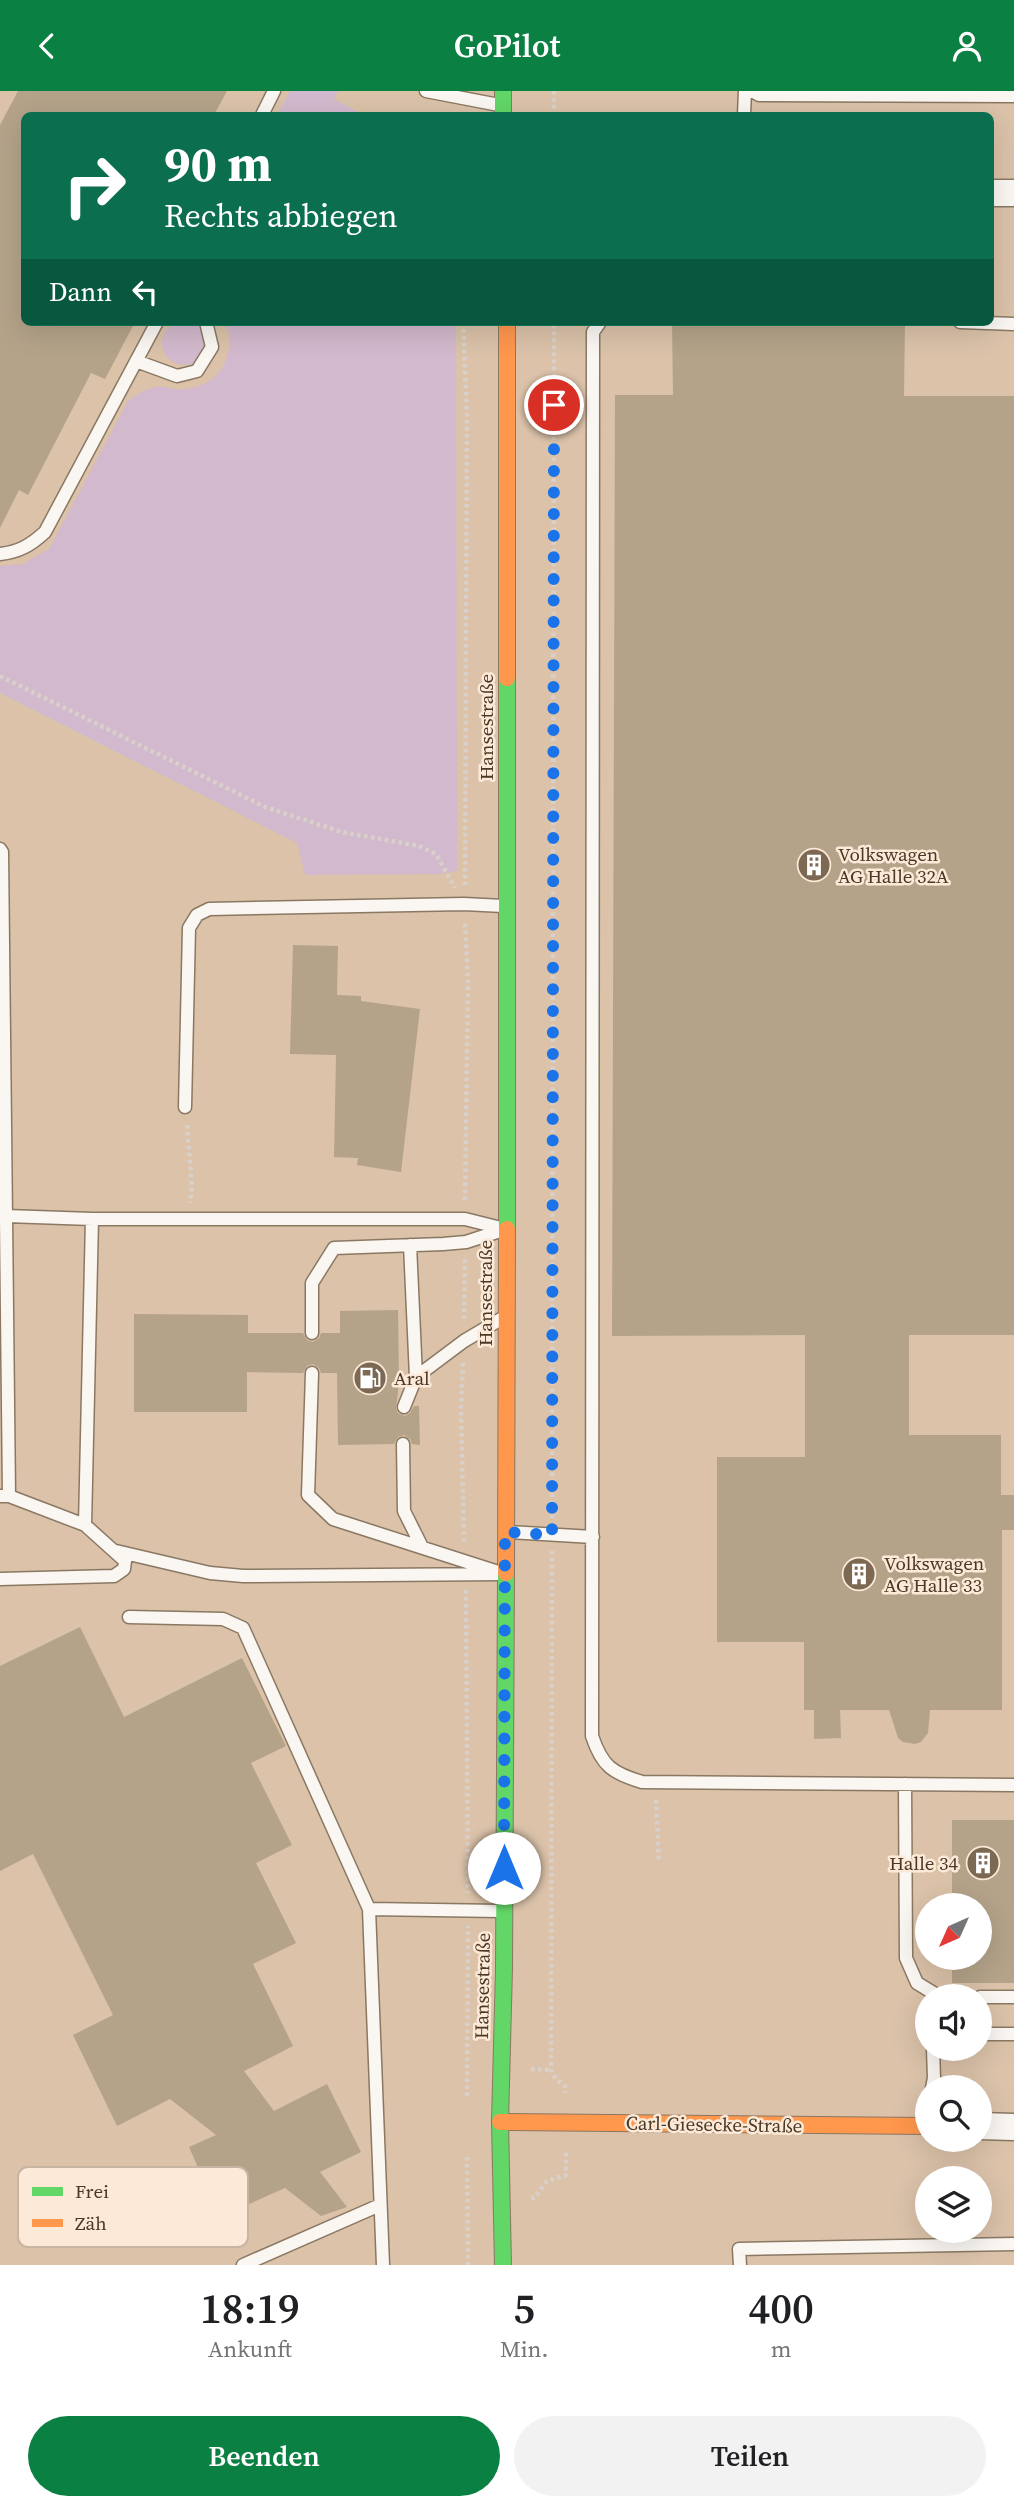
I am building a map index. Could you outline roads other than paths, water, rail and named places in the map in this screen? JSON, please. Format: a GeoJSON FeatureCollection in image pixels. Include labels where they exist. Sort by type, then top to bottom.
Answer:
{"type":"FeatureCollection","features":[{"type":"Feature","properties":{"kind":"main road","name":"Hansestraße"},"geometry":{"type":"LineString","coordinates":[[503,2265],[500,2122],[504,1911],[507,1229],[507,326]]}},
{"type":"Feature","properties":{"kind":"main road","name":"Carl-Giesecke-Straße"},"geometry":{"type":"LineString","coordinates":[[500,2122],[915,2120]]}},
{"type":"Feature","properties":{"kind":"street"},"geometry":{"type":"LineString","coordinates":[[994,193],[1014,193]]}},
{"type":"Feature","properties":{"kind":"street"},"geometry":{"type":"LineString","coordinates":[[992,2126],[1014,2127]]}},
{"type":"Feature","properties":{"kind":"lane"},"geometry":{"type":"LineString","coordinates":[[264,112],[274,91]]}},
{"type":"Feature","properties":{"kind":"lane"},"geometry":{"type":"LineString","coordinates":[[426,91],[502,101]]}},
{"type":"Feature","properties":{"kind":"lane"},"geometry":{"type":"LineString","coordinates":[[744,112],[745,91]]}},
{"type":"Feature","properties":{"kind":"lane"},"geometry":{"type":"LineString","coordinates":[[752,91],[759,95],[1014,96]]}},
{"type":"Feature","properties":{"kind":"lane"},"geometry":{"type":"LineString","coordinates":[[994,323],[1014,324]]}},
{"type":"Feature","properties":{"kind":"lane"},"geometry":{"type":"LineString","coordinates":[[0,554],[14,552],[31,544],[45,532],[155,326]]}},
{"type":"Feature","properties":{"kind":"lane"},"geometry":{"type":"LineString","coordinates":[[136,361],[177,376],[197,371],[212,347],[207,326]]}},
{"type":"Feature","properties":{"kind":"lane"},"geometry":{"type":"LineString","coordinates":[[597,326],[593,332],[592,1736],[606,1766],[621,1775],[642,1782],[1014,1785]]}},
{"type":"Feature","properties":{"kind":"lane"},"geometry":{"type":"LineString","coordinates":[[0,849],[6,1216],[5,1496],[85,1525],[125,1561],[124,1569],[114,1576],[0,1579]]}},
{"type":"Feature","properties":{"kind":"lane"},"geometry":{"type":"LineString","coordinates":[[185,1107],[189,928],[197,915],[209,909],[464,904],[507,906]]}},
{"type":"Feature","properties":{"kind":"lane"},"geometry":{"type":"LineString","coordinates":[[6,1216],[92,1219],[465,1219],[507,1229]]}},
{"type":"Feature","properties":{"kind":"lane"},"geometry":{"type":"LineString","coordinates":[[85,1525],[92,1219]]}},
{"type":"Feature","properties":{"kind":"lane"},"geometry":{"type":"LineString","coordinates":[[312,1333],[312,1283],[334,1248],[466,1242],[507,1229]]}},
{"type":"Feature","properties":{"kind":"lane"},"geometry":{"type":"LineString","coordinates":[[404,1407],[416,1377],[410,1245]]}},
{"type":"Feature","properties":{"kind":"lane"},"geometry":{"type":"LineString","coordinates":[[416,1377],[464,1341],[506,1316]]}},
{"type":"Feature","properties":{"kind":"lane"},"geometry":{"type":"LineString","coordinates":[[312,1373],[309,1495],[333,1519],[505,1574]]}},
{"type":"Feature","properties":{"kind":"lane"},"geometry":{"type":"LineString","coordinates":[[403,1444],[404,1511],[422,1547]]}},
{"type":"Feature","properties":{"kind":"lane"},"geometry":{"type":"LineString","coordinates":[[505,1532],[593,1537]]}},
{"type":"Feature","properties":{"kind":"lane"},"geometry":{"type":"LineString","coordinates":[[116,1551],[210,1573],[243,1576],[505,1574]]}},
{"type":"Feature","properties":{"kind":"lane"},"geometry":{"type":"LineString","coordinates":[[129,1617],[223,1619],[243,1627],[369,1909],[383,2265]]}},
{"type":"Feature","properties":{"kind":"lane"},"geometry":{"type":"LineString","coordinates":[[905,1784],[906,1958],[919,1984]]}},
{"type":"Feature","properties":{"kind":"lane"},"geometry":{"type":"LineString","coordinates":[[369,1909],[504,1911]]}},
{"type":"Feature","properties":{"kind":"lane"},"geometry":{"type":"LineString","coordinates":[[992,1997],[1014,1997]]}},
{"type":"Feature","properties":{"kind":"lane"},"geometry":{"type":"LineString","coordinates":[[992,2034],[1014,2034]]}},
{"type":"Feature","properties":{"kind":"lane"},"geometry":{"type":"LineString","coordinates":[[243,2265],[380,2205]]}},
{"type":"Feature","properties":{"kind":"lane"},"geometry":{"type":"LineString","coordinates":[[740,2265],[739,2249],[1014,2244]]}},
{"type":"Feature","properties":{"kind":"place","name":"Volkswagen AG Halle 32A"},"geometry":{"type":"Point","coordinates":[814,865]}},
{"type":"Feature","properties":{"kind":"place","name":"Aral"},"geometry":{"type":"Point","coordinates":[370,1378]}},
{"type":"Feature","properties":{"kind":"place","name":"Volkswagen AG Halle 33"},"geometry":{"type":"Point","coordinates":[859,1574]}},
{"type":"Feature","properties":{"kind":"place","name":"Halle 34"},"geometry":{"type":"Point","coordinates":[983,1863]}}]}
